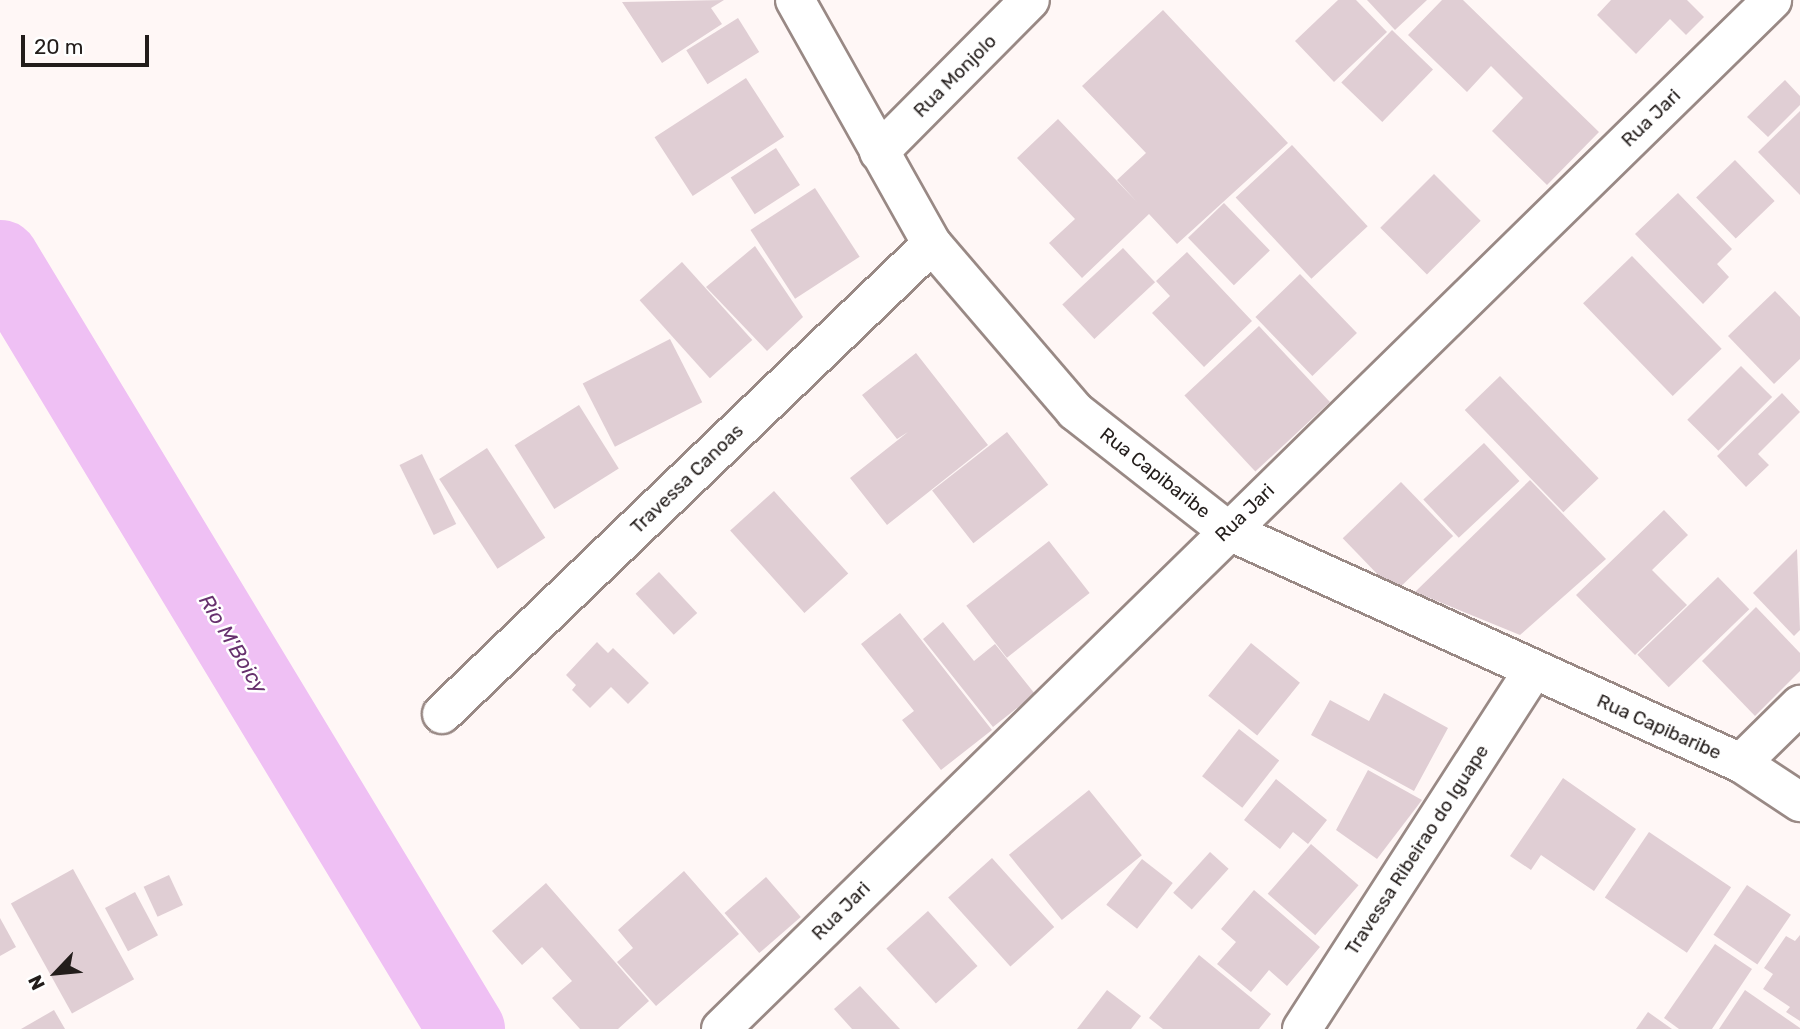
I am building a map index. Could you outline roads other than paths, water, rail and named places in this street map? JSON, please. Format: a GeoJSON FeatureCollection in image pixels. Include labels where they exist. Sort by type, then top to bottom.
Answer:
{"type":"FeatureCollection","features":[{"type":"Feature","properties":{"kind":"street","name":"Rua Capibaribe"},"geometry":{"type":"LineString","coordinates":[[795,0],[932,244],[1075,411],[1227,530],[1532,672],[1741,763],[1800,802]]}},
{"type":"Feature","properties":{"kind":"street","name":"Rua Monjolo"},"geometry":{"type":"LineString","coordinates":[[879,152],[1030,0]]}},
{"type":"Feature","properties":{"kind":"street","name":"Rua Jari"},"geometry":{"type":"LineString","coordinates":[[720,1029],[1227,530],[1772,0]]}},
{"type":"Feature","properties":{"kind":"street","name":"Travessa Canoas"},"geometry":{"type":"LineString","coordinates":[[442,714],[932,244]]}},
{"type":"Feature","properties":{"kind":"street","name":"Travessa Ribeirao do Iguape"},"geometry":{"type":"LineString","coordinates":[[1302,1029],[1532,672]]}},
{"type":"Feature","properties":{"kind":"street"},"geometry":{"type":"LineString","coordinates":[[1741,763],[1800,705]]}},
{"type":"Feature","properties":{"kind":"waterway","name":"Rio M'Boicy"},"geometry":{"type":"LineString","coordinates":[[0,258],[466,1029]]}}]}
